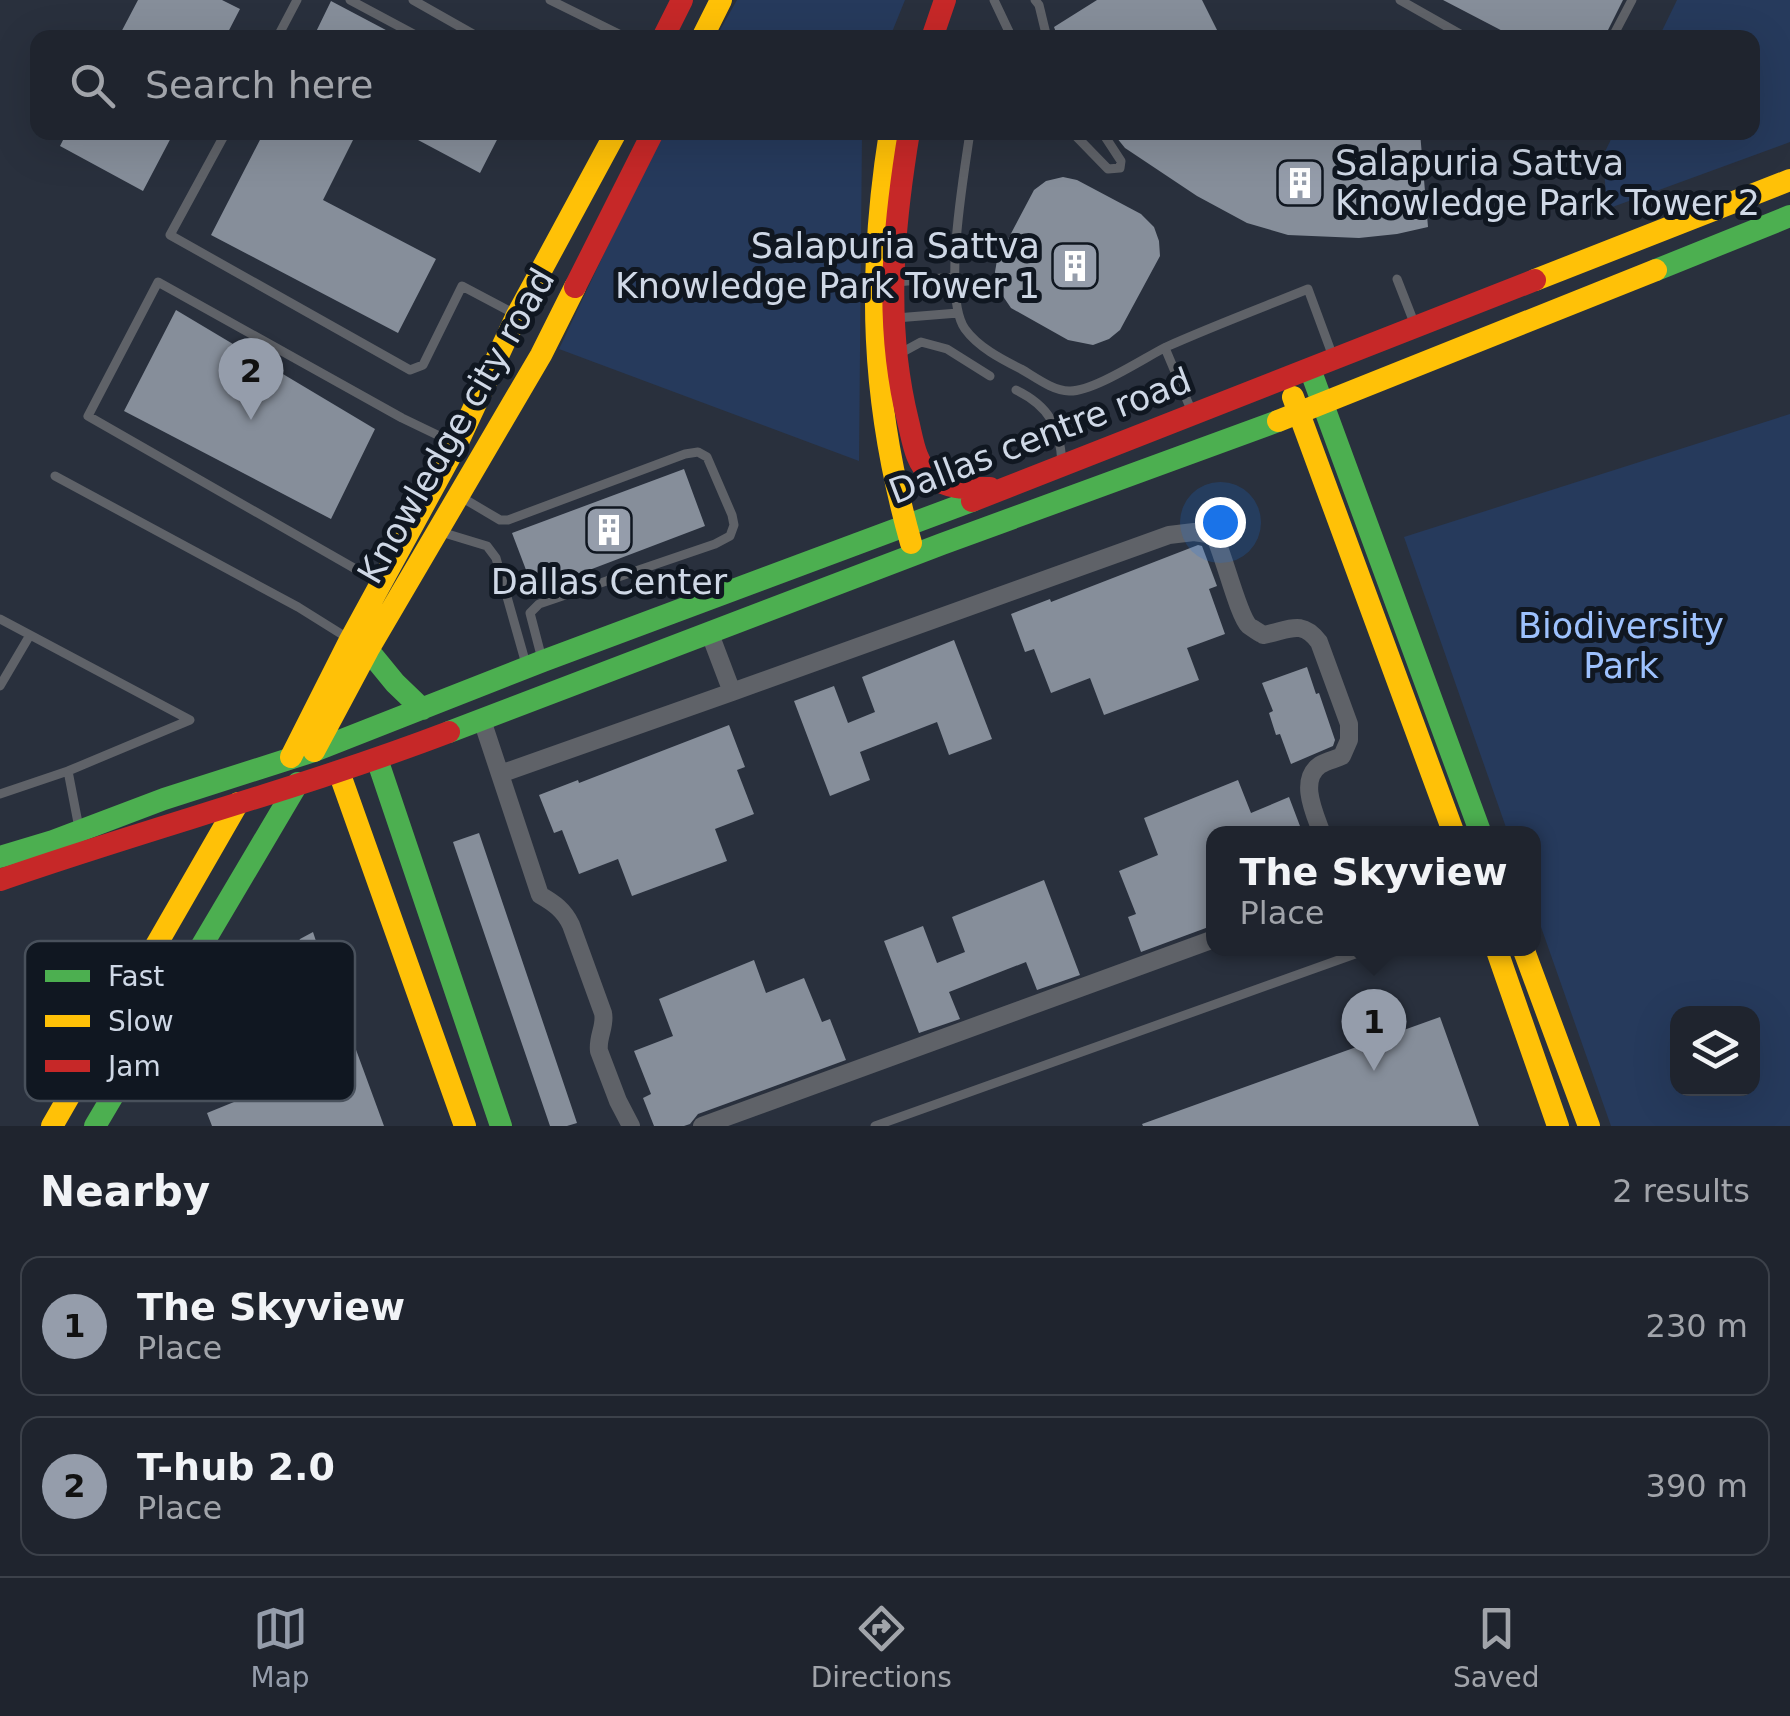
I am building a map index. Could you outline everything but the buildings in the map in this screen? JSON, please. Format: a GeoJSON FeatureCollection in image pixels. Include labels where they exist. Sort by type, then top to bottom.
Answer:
{"type":"FeatureCollection","features":[{"type":"Feature","properties":{"kind":"street"},"geometry":{"type":"LineString","coordinates":[[666,30],[682,0]]}},
{"type":"Feature","properties":{"kind":"street"},"geometry":{"type":"LineString","coordinates":[[706,30],[721,0]]}},
{"type":"Feature","properties":{"kind":"street"},"geometry":{"type":"LineString","coordinates":[[919,30],[928,0]]}},
{"type":"Feature","properties":{"kind":"street"},"geometry":{"type":"LineString","coordinates":[[935,30],[945,0]]}},
{"type":"Feature","properties":{"kind":"street","name":"Knowledge city road"},"geometry":{"type":"LineString","coordinates":[[359,645],[380,584],[457,444],[517,315],[606,140]]}},
{"type":"Feature","properties":{"kind":"street","name":"Knowledge city road"},"geometry":{"type":"LineString","coordinates":[[302,754],[359,645],[438,531],[541,356],[649,140]]}},
{"type":"Feature","properties":{"kind":"street"},"geometry":{"type":"LineString","coordinates":[[889,140],[880,186],[874,264],[876,346],[893,472],[915,555]]}},
{"type":"Feature","properties":{"kind":"street"},"geometry":{"type":"LineString","coordinates":[[907,140],[894,245],[895,356],[916,455],[930,478],[942,484],[1004,487]]}},
{"type":"Feature","properties":{"kind":"street","name":"Dallas centre road"},"geometry":{"type":"LineString","coordinates":[[0,857],[302,754],[906,527],[1790,180]]}},
{"type":"Feature","properties":{"kind":"street","name":"Dallas centre road"},"geometry":{"type":"LineString","coordinates":[[0,880],[377,759],[1323,405],[1790,216]]}},
{"type":"Feature","properties":{"kind":"street"},"geometry":{"type":"LineString","coordinates":[[1310,369],[1478,826]]}},
{"type":"Feature","properties":{"kind":"street"},"geometry":{"type":"LineString","coordinates":[[1285,378],[1451,826]]}},
{"type":"Feature","properties":{"kind":"street"},"geometry":{"type":"LineString","coordinates":[[500,774],[1170,535],[1194,532],[1214,535],[1242,615],[1250,627],[1263,635],[1298,627],[1310,630],[1319,642],[1349,724],[1349,740],[1342,756],[1318,766],[1312,774],[1308,790],[1319,826]]}},
{"type":"Feature","properties":{"kind":"street"},"geometry":{"type":"LineString","coordinates":[[710,634],[732,692]]}},
{"type":"Feature","properties":{"kind":"street"},"geometry":{"type":"LineString","coordinates":[[359,645],[422,708]]}},
{"type":"Feature","properties":{"kind":"street"},"geometry":{"type":"LineString","coordinates":[[482,720],[540,895],[566,914],[571,925],[605,1021],[599,1051],[632,1126]]}},
{"type":"Feature","properties":{"kind":"street"},"geometry":{"type":"LineString","coordinates":[[377,759],[501,1126]]}},
{"type":"Feature","properties":{"kind":"street"},"geometry":{"type":"LineString","coordinates":[[338,772],[464,1126]]}},
{"type":"Feature","properties":{"kind":"street"},"geometry":{"type":"LineString","coordinates":[[204,941],[298,783]]}},
{"type":"Feature","properties":{"kind":"street"},"geometry":{"type":"LineString","coordinates":[[159,941],[238,803]]}},
{"type":"Feature","properties":{"kind":"street"},"geometry":{"type":"LineString","coordinates":[[702,1126],[1206,941]]}},
{"type":"Feature","properties":{"kind":"street"},"geometry":{"type":"LineString","coordinates":[[1499,956],[1558,1126]]}},
{"type":"Feature","properties":{"kind":"street"},"geometry":{"type":"LineString","coordinates":[[1526,956],[1588,1126]]}},
{"type":"Feature","properties":{"kind":"street"},"geometry":{"type":"LineString","coordinates":[[52,1126],[66,1101]]}},
{"type":"Feature","properties":{"kind":"street"},"geometry":{"type":"LineString","coordinates":[[94,1126],[109,1101]]}},
{"type":"Feature","properties":{"kind":"lane"},"geometry":{"type":"LineString","coordinates":[[281,30],[297,0]]}},
{"type":"Feature","properties":{"kind":"lane"},"geometry":{"type":"LineString","coordinates":[[350,0],[406,30]]}},
{"type":"Feature","properties":{"kind":"lane"},"geometry":{"type":"LineString","coordinates":[[413,0],[466,30]]}},
{"type":"Feature","properties":{"kind":"lane"},"geometry":{"type":"LineString","coordinates":[[550,0],[611,30]]}},
{"type":"Feature","properties":{"kind":"lane"},"geometry":{"type":"LineString","coordinates":[[994,0],[1008,30]]}},
{"type":"Feature","properties":{"kind":"lane"},"geometry":{"type":"LineString","coordinates":[[1035,0],[1045,30]]}},
{"type":"Feature","properties":{"kind":"lane"},"geometry":{"type":"LineString","coordinates":[[1400,0],[1452,30]]}},
{"type":"Feature","properties":{"kind":"lane"},"geometry":{"type":"LineString","coordinates":[[1616,30],[1632,0]]}},
{"type":"Feature","properties":{"kind":"lane"},"geometry":{"type":"LineString","coordinates":[[222,140],[170,236],[410,370],[424,365],[462,286],[517,315]]}},
{"type":"Feature","properties":{"kind":"lane"},"geometry":{"type":"LineString","coordinates":[[971,140],[954,277],[958,313],[978,343],[1013,365],[1056,388],[1070,391],[1086,387],[1164,348],[1308,289],[1334,360]]}},
{"type":"Feature","properties":{"kind":"lane"},"geometry":{"type":"LineString","coordinates":[[1080,140],[1108,169],[1120,168],[1121,161],[1107,140]]}},
{"type":"Feature","properties":{"kind":"lane"},"geometry":{"type":"LineString","coordinates":[[893,283],[954,277]]}},
{"type":"Feature","properties":{"kind":"lane"},"geometry":{"type":"LineString","coordinates":[[1396,279],[1416,328]]}},
{"type":"Feature","properties":{"kind":"lane"},"geometry":{"type":"LineString","coordinates":[[380,584],[88,416],[158,282],[402,418],[457,444]]}},
{"type":"Feature","properties":{"kind":"lane"},"geometry":{"type":"LineString","coordinates":[[894,318],[958,313]]}},
{"type":"Feature","properties":{"kind":"lane"},"geometry":{"type":"LineString","coordinates":[[895,356],[920,342],[947,349],[990,376]]}},
{"type":"Feature","properties":{"kind":"lane"},"geometry":{"type":"LineString","coordinates":[[1164,348],[1193,414]]}},
{"type":"Feature","properties":{"kind":"lane"},"geometry":{"type":"LineString","coordinates":[[1016,390],[1034,398],[1056,429],[1062,466]]}},
{"type":"Feature","properties":{"kind":"lane"},"geometry":{"type":"LineString","coordinates":[[459,495],[500,520],[508,520],[685,454],[698,452],[707,457],[732,515],[734,526],[730,536],[539,604],[530,613],[535,664]]}},
{"type":"Feature","properties":{"kind":"lane"},"geometry":{"type":"LineString","coordinates":[[55,476],[298,607],[359,645]]}},
{"type":"Feature","properties":{"kind":"lane"},"geometry":{"type":"LineString","coordinates":[[438,531],[488,546],[535,664]]}},
{"type":"Feature","properties":{"kind":"lane"},"geometry":{"type":"LineString","coordinates":[[0,619],[190,720],[68,771],[0,794]]}},
{"type":"Feature","properties":{"kind":"lane"},"geometry":{"type":"LineString","coordinates":[[0,686],[30,635]]}},
{"type":"Feature","properties":{"kind":"lane"},"geometry":{"type":"LineString","coordinates":[[68,771],[79,831]]}},
{"type":"Feature","properties":{"kind":"lane"},"geometry":{"type":"LineString","coordinates":[[874,1126],[1350,956]]}},
{"type":"Feature","properties":{"kind":"green space"},"geometry":{"type":"Polygon","coordinates":[[[737,0],[905,0],[893,30],[720,30],[737,0]]]}},
{"type":"Feature","properties":{"kind":"green space"},"geometry":{"type":"Polygon","coordinates":[[[1677,0],[1790,0],[1790,142],[1607,209],[1603,156],[1611,140],[1760,140],[1760,30],[1662,30],[1677,0]]]}},
{"type":"Feature","properties":{"kind":"green space"},"geometry":{"type":"Polygon","coordinates":[[[660,140],[862,140],[859,461],[559,349],[660,140]]]}},
{"type":"Feature","properties":{"kind":"green space","name":"Biodiversity Park"},"geometry":{"type":"Polygon","coordinates":[[[1790,414],[1790,1126],[1611,1126],[1541,927],[1541,826],[1506,826],[1404,537],[1790,414]]]}},
{"type":"Feature","properties":{"kind":"traffic: fast"},"geometry":{"type":"LineString","coordinates":[[1656,270],[1790,216]]}},
{"type":"Feature","properties":{"kind":"traffic: fast"},"geometry":{"type":"LineString","coordinates":[[1310,369],[1478,826]]}},
{"type":"Feature","properties":{"kind":"traffic: fast"},"geometry":{"type":"LineString","coordinates":[[449,732],[1278,421]]}},
{"type":"Feature","properties":{"kind":"traffic: fast"},"geometry":{"type":"LineString","coordinates":[[0,857],[314,751],[972,501]]}},
{"type":"Feature","properties":{"kind":"traffic: fast"},"geometry":{"type":"LineString","coordinates":[[368,650],[422,709]]}},
{"type":"Feature","properties":{"kind":"traffic: fast"},"geometry":{"type":"LineString","coordinates":[[377,759],[501,1126]]}},
{"type":"Feature","properties":{"kind":"traffic: fast"},"geometry":{"type":"LineString","coordinates":[[204,941],[298,783]]}},
{"type":"Feature","properties":{"kind":"traffic: fast"},"geometry":{"type":"LineString","coordinates":[[95,1126],[110,1101]]}},
{"type":"Feature","properties":{"kind":"traffic: slow"},"geometry":{"type":"LineString","coordinates":[[706,30],[721,0]]}},
{"type":"Feature","properties":{"kind":"traffic: slow"},"geometry":{"type":"LineString","coordinates":[[291,757],[457,444],[517,315],[612,140]]}},
{"type":"Feature","properties":{"kind":"traffic: slow"},"geometry":{"type":"LineString","coordinates":[[889,140],[878,238],[877,339],[888,440],[911,543]]}},
{"type":"Feature","properties":{"kind":"traffic: slow"},"geometry":{"type":"LineString","coordinates":[[1535,280],[1790,180]]}},
{"type":"Feature","properties":{"kind":"traffic: slow"},"geometry":{"type":"LineString","coordinates":[[1278,421],[1656,270]]}},
{"type":"Feature","properties":{"kind":"traffic: slow"},"geometry":{"type":"LineString","coordinates":[[314,751],[368,650],[541,355],[575,287]]}},
{"type":"Feature","properties":{"kind":"traffic: slow"},"geometry":{"type":"LineString","coordinates":[[1293,397],[1451,826]]}},
{"type":"Feature","properties":{"kind":"traffic: slow"},"geometry":{"type":"LineString","coordinates":[[339,772],[465,1126]]}},
{"type":"Feature","properties":{"kind":"traffic: slow"},"geometry":{"type":"LineString","coordinates":[[159,941],[238,803]]}},
{"type":"Feature","properties":{"kind":"traffic: slow"},"geometry":{"type":"LineString","coordinates":[[1499,956],[1558,1126]]}},
{"type":"Feature","properties":{"kind":"traffic: slow"},"geometry":{"type":"LineString","coordinates":[[1526,956],[1589,1126]]}},
{"type":"Feature","properties":{"kind":"traffic: slow"},"geometry":{"type":"LineString","coordinates":[[52,1126],[66,1101]]}},
{"type":"Feature","properties":{"kind":"traffic: jam"},"geometry":{"type":"LineString","coordinates":[[667,30],[682,0]]}},
{"type":"Feature","properties":{"kind":"traffic: jam"},"geometry":{"type":"LineString","coordinates":[[935,30],[945,0]]}},
{"type":"Feature","properties":{"kind":"traffic: jam"},"geometry":{"type":"LineString","coordinates":[[575,287],[649,140]]}},
{"type":"Feature","properties":{"kind":"traffic: jam"},"geometry":{"type":"LineString","coordinates":[[908,140],[895,240],[894,313],[900,385],[913,444],[918,458],[937,481],[951,486],[990,488]]}},
{"type":"Feature","properties":{"kind":"traffic: jam"},"geometry":{"type":"LineString","coordinates":[[972,501],[1535,280]]}},
{"type":"Feature","properties":{"kind":"traffic: jam"},"geometry":{"type":"LineString","coordinates":[[0,880],[449,732]]}},
{"type":"Feature","properties":{"kind":"place","name":"Salapuria Sattva Knowledge Park Tower 2"},"geometry":{"type":"Point","coordinates":[1300,183]}},
{"type":"Feature","properties":{"kind":"place","name":"Salapuria Sattva Knowledge Park Tower 1"},"geometry":{"type":"Point","coordinates":[1075,266]}},
{"type":"Feature","properties":{"kind":"place","name":"T-hub 2.0"},"geometry":{"type":"Point","coordinates":[251,420]}},
{"type":"Feature","properties":{"kind":"place","name":"Dallas Center"},"geometry":{"type":"Point","coordinates":[609,530]}},
{"type":"Feature","properties":{"kind":"place","name":"The Skyview"},"geometry":{"type":"Point","coordinates":[1374,1071]}}]}
